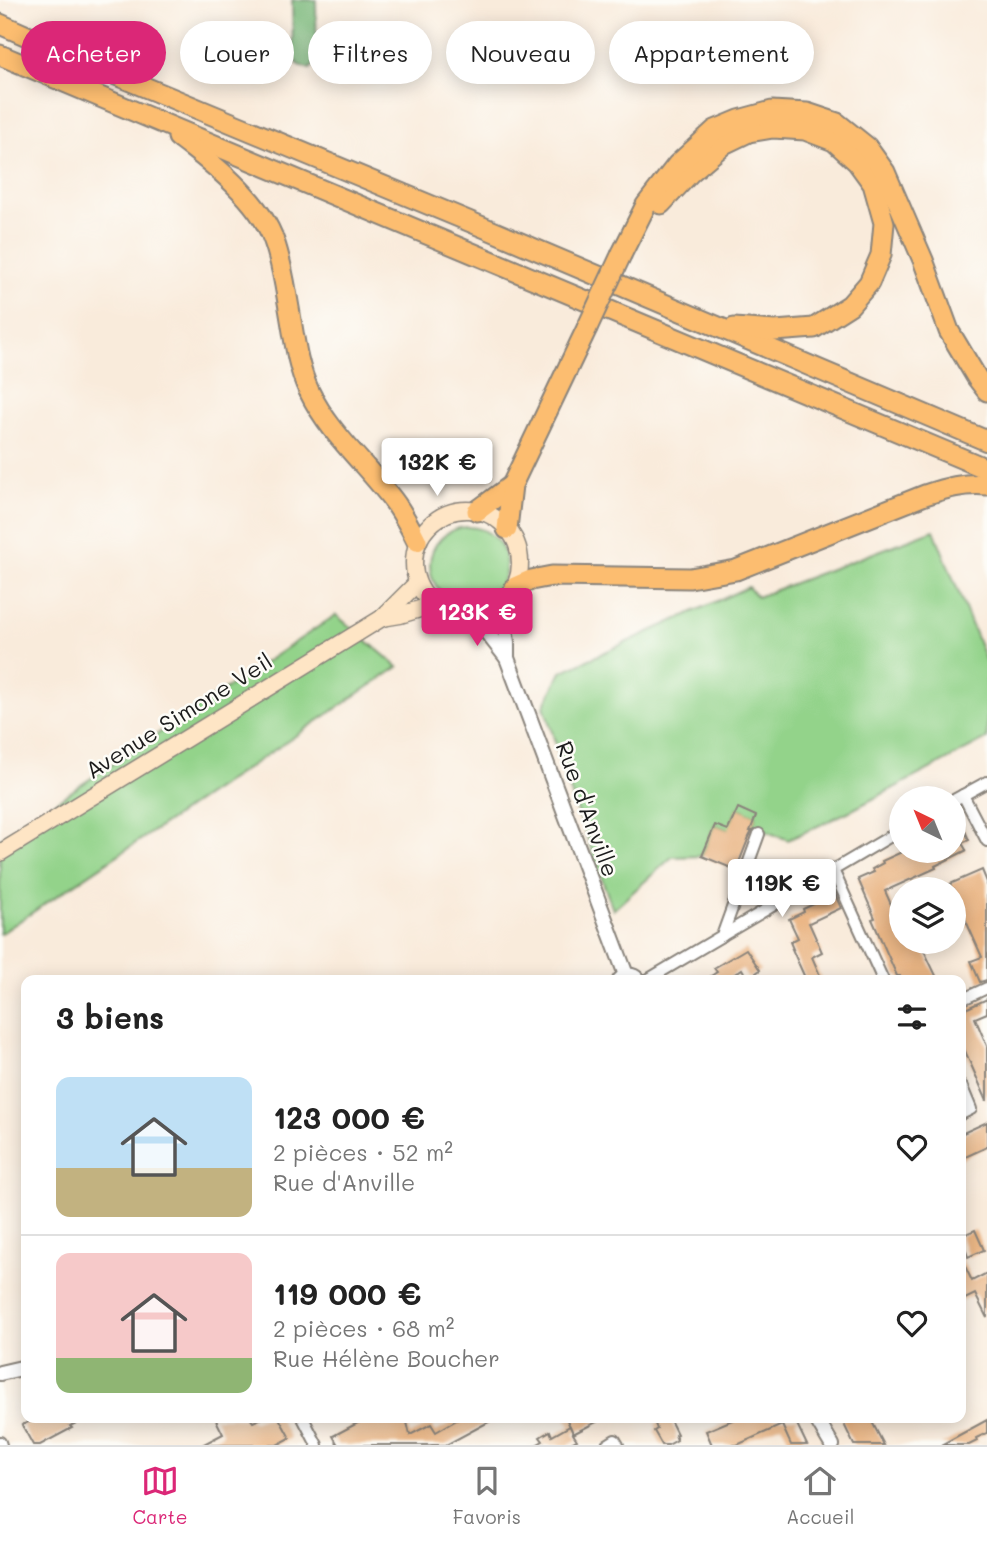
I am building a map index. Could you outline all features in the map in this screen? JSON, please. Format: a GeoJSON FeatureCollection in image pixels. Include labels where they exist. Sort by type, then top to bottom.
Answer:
{"type":"FeatureCollection","features":[{"type":"Feature","properties":{"kind":"highway"},"geometry":{"type":"LineString","coordinates":[[0,24],[987,441]]}},
{"type":"Feature","properties":{"kind":"highway"},"geometry":{"type":"LineString","coordinates":[[0,55],[987,469]]}},
{"type":"Feature","properties":{"kind":"highway"},"geometry":{"type":"LineString","coordinates":[[507,529],[512,485],[646,205],[677,164],[715,130],[739,120],[772,111],[807,113],[837,123],[867,147],[885,172],[950,331],[987,391]]}},
{"type":"Feature","properties":{"kind":"highway"},"geometry":{"type":"LineString","coordinates":[[154,119],[221,172],[250,201],[266,222],[274,239],[300,368],[309,391],[336,435],[394,501],[417,541]]}},
{"type":"Feature","properties":{"kind":"highway"},"geometry":{"type":"LineString","coordinates":[[627,244],[691,172],[724,144],[749,132],[773,128],[805,130],[834,141],[857,162],[873,184],[884,223],[881,255],[869,283],[850,305],[814,328],[775,331],[716,327]]}},
{"type":"Feature","properties":{"kind":"highway"},"geometry":{"type":"LineString","coordinates":[[477,512],[512,485]]}},
{"type":"Feature","properties":{"kind":"highway"},"geometry":{"type":"LineString","coordinates":[[515,587],[531,580],[552,576],[690,578],[724,573],[955,485],[987,485]]}},
{"type":"Feature","properties":{"kind":"main road"},"geometry":{"type":"LineString","coordinates":[[458,511],[477,512],[493,517],[507,529],[515,541],[519,570],[515,587],[501,604],[488,612],[460,616],[444,612],[433,605],[417,583],[413,565],[417,541],[429,526],[445,515],[458,511]]}},
{"type":"Feature","properties":{"kind":"main road","name":"Avenue Simone Veil"},"geometry":{"type":"LineString","coordinates":[[0,853],[382,618],[417,583]]}},
{"type":"Feature","properties":{"kind":"main road","name":"Avenue Simone Veil"},"geometry":{"type":"LineString","coordinates":[[382,618],[433,605]]}},
{"type":"Feature","properties":{"kind":"street","name":"Rue d'Anville"},"geometry":{"type":"LineString","coordinates":[[501,604],[508,642],[507,658]]}},
{"type":"Feature","properties":{"kind":"street","name":"Rue d'Anville"},"geometry":{"type":"LineString","coordinates":[[474,616],[507,658],[627,975]]}},
{"type":"Feature","properties":{"kind":"street"},"geometry":{"type":"LineString","coordinates":[[966,794],[987,782]]}},
{"type":"Feature","properties":{"kind":"street"},"geometry":{"type":"LineString","coordinates":[[966,809],[987,841]]}},
{"type":"Feature","properties":{"kind":"street"},"geometry":{"type":"LineString","coordinates":[[722,936],[759,834]]}},
{"type":"Feature","properties":{"kind":"street"},"geometry":{"type":"LineString","coordinates":[[656,975],[889,837]]}},
{"type":"Feature","properties":{"kind":"street"},"geometry":{"type":"LineString","coordinates":[[833,870],[881,975]]}},
{"type":"Feature","properties":{"kind":"street"},"geometry":{"type":"LineString","coordinates":[[966,998],[987,988]]}},
{"type":"Feature","properties":{"kind":"street"},"geometry":{"type":"LineString","coordinates":[[966,1098],[971,1109],[966,1112]]}},
{"type":"Feature","properties":{"kind":"street"},"geometry":{"type":"LineString","coordinates":[[0,1373],[21,1368]]}},
{"type":"Feature","properties":{"kind":"street"},"geometry":{"type":"LineString","coordinates":[[306,1423],[317,1445]]}},
{"type":"Feature","properties":{"kind":"street"},"geometry":{"type":"LineString","coordinates":[[819,1423],[832,1445]]}},
{"type":"Feature","properties":{"kind":"street"},"geometry":{"type":"LineString","coordinates":[[607,1445],[615,1440],[618,1445]]}},
{"type":"Feature","properties":{"kind":"green space"},"geometry":{"type":"Polygon","coordinates":[[[292,0],[316,0],[316,21],[308,21],[308,68],[298,65],[294,58],[292,0]]]}},
{"type":"Feature","properties":{"kind":"green space"},"geometry":{"type":"Polygon","coordinates":[[[468,527],[482,530],[495,538],[503,551],[506,565],[503,579],[495,592],[482,600],[468,603],[454,600],[441,592],[433,579],[430,565],[433,551],[441,538],[454,530],[468,527]]]}},
{"type":"Feature","properties":{"kind":"green space"},"geometry":{"type":"Polygon","coordinates":[[[934,530],[987,664],[987,739],[898,786],[889,786],[889,791],[788,840],[752,826],[756,816],[738,808],[731,831],[715,825],[702,856],[672,857],[613,910],[569,787],[544,706],[561,672],[748,587],[757,597],[934,530]]]}},
{"type":"Feature","properties":{"kind":"green space"},"geometry":{"type":"Polygon","coordinates":[[[336,615],[398,667],[0,934],[0,839],[336,615]]]}},
{"type":"Feature","properties":{"kind":"building"},"geometry":{"type":"Polygon","coordinates":[[[738,808],[756,816],[736,870],[702,856],[715,825],[728,830],[738,808]]]}},
{"type":"Feature","properties":{"kind":"building"},"geometry":{"type":"Polygon","coordinates":[[[889,858],[889,863],[941,863],[916,877],[889,877],[889,889],[885,891],[889,900],[889,954],[926,954],[936,975],[897,975],[858,879],[874,872],[872,869],[883,863],[882,861],[889,858]]]}},
{"type":"Feature","properties":{"kind":"building"},"geometry":{"type":"Polygon","coordinates":[[[982,870],[987,882],[987,980],[980,982],[971,961],[982,957],[966,921],[966,877],[982,870]]]}},
{"type":"Feature","properties":{"kind":"building"},"geometry":{"type":"Polygon","coordinates":[[[835,894],[841,908],[809,923],[822,952],[812,957],[820,975],[804,975],[790,942],[798,938],[789,919],[804,912],[803,909],[835,894]]]}},
{"type":"Feature","properties":{"kind":"building"},"geometry":{"type":"Polygon","coordinates":[[[746,949],[760,970],[753,975],[746,975],[742,969],[733,975],[712,975],[717,972],[714,968],[746,949]]]}},
{"type":"Feature","properties":{"kind":"building"},"geometry":{"type":"Polygon","coordinates":[[[987,999],[987,1013],[975,1018],[987,1046],[987,1101],[966,1053],[966,1009],[987,999]]]}},
{"type":"Feature","properties":{"kind":"building"},"geometry":{"type":"Polygon","coordinates":[[[987,1122],[987,1147],[966,1157],[966,1132],[987,1122]]]}},
{"type":"Feature","properties":{"kind":"building"},"geometry":{"type":"Polygon","coordinates":[[[975,1230],[984,1250],[968,1257],[966,1234],[975,1230]]]}},
{"type":"Feature","properties":{"kind":"building"},"geometry":{"type":"Polygon","coordinates":[[[966,1268],[972,1281],[987,1273],[987,1318],[975,1294],[966,1298],[966,1268]]]}},
{"type":"Feature","properties":{"kind":"building"},"geometry":{"type":"Polygon","coordinates":[[[987,1420],[987,1433],[976,1438],[977,1441],[969,1445],[941,1445],[987,1420]]]}},
{"type":"Feature","properties":{"kind":"building"},"geometry":{"type":"Polygon","coordinates":[[[76,1423],[70,1426],[72,1428],[40,1445],[33,1445],[22,1425],[76,1423]]]}},
{"type":"Feature","properties":{"kind":"building"},"geometry":{"type":"Polygon","coordinates":[[[218,1423],[282,1423],[290,1438],[277,1445],[202,1445],[223,1434],[218,1423]]]}},
{"type":"Feature","properties":{"kind":"building"},"geometry":{"type":"Polygon","coordinates":[[[358,1423],[407,1423],[410,1435],[431,1424],[436,1432],[451,1423],[487,1423],[446,1445],[338,1445],[333,1436],[358,1423]]]}},
{"type":"Feature","properties":{"kind":"building"},"geometry":{"type":"Polygon","coordinates":[[[568,1423],[594,1423],[573,1434],[577,1440],[567,1445],[536,1445],[543,1441],[540,1437],[550,1431],[552,1436],[570,1426],[568,1423]]]}},
{"type":"Feature","properties":{"kind":"building"},"geometry":{"type":"Polygon","coordinates":[[[672,1423],[677,1440],[662,1445],[654,1431],[657,1429],[655,1424],[672,1423]]]}},
{"type":"Feature","properties":{"kind":"building"},"geometry":{"type":"Polygon","coordinates":[[[725,1423],[796,1423],[807,1445],[791,1445],[782,1425],[737,1445],[712,1445],[706,1431],[725,1423]]]}},
{"type":"Feature","properties":{"kind":"building"},"geometry":{"type":"Polygon","coordinates":[[[843,1423],[873,1423],[884,1445],[854,1445],[843,1423]]]}}]}
